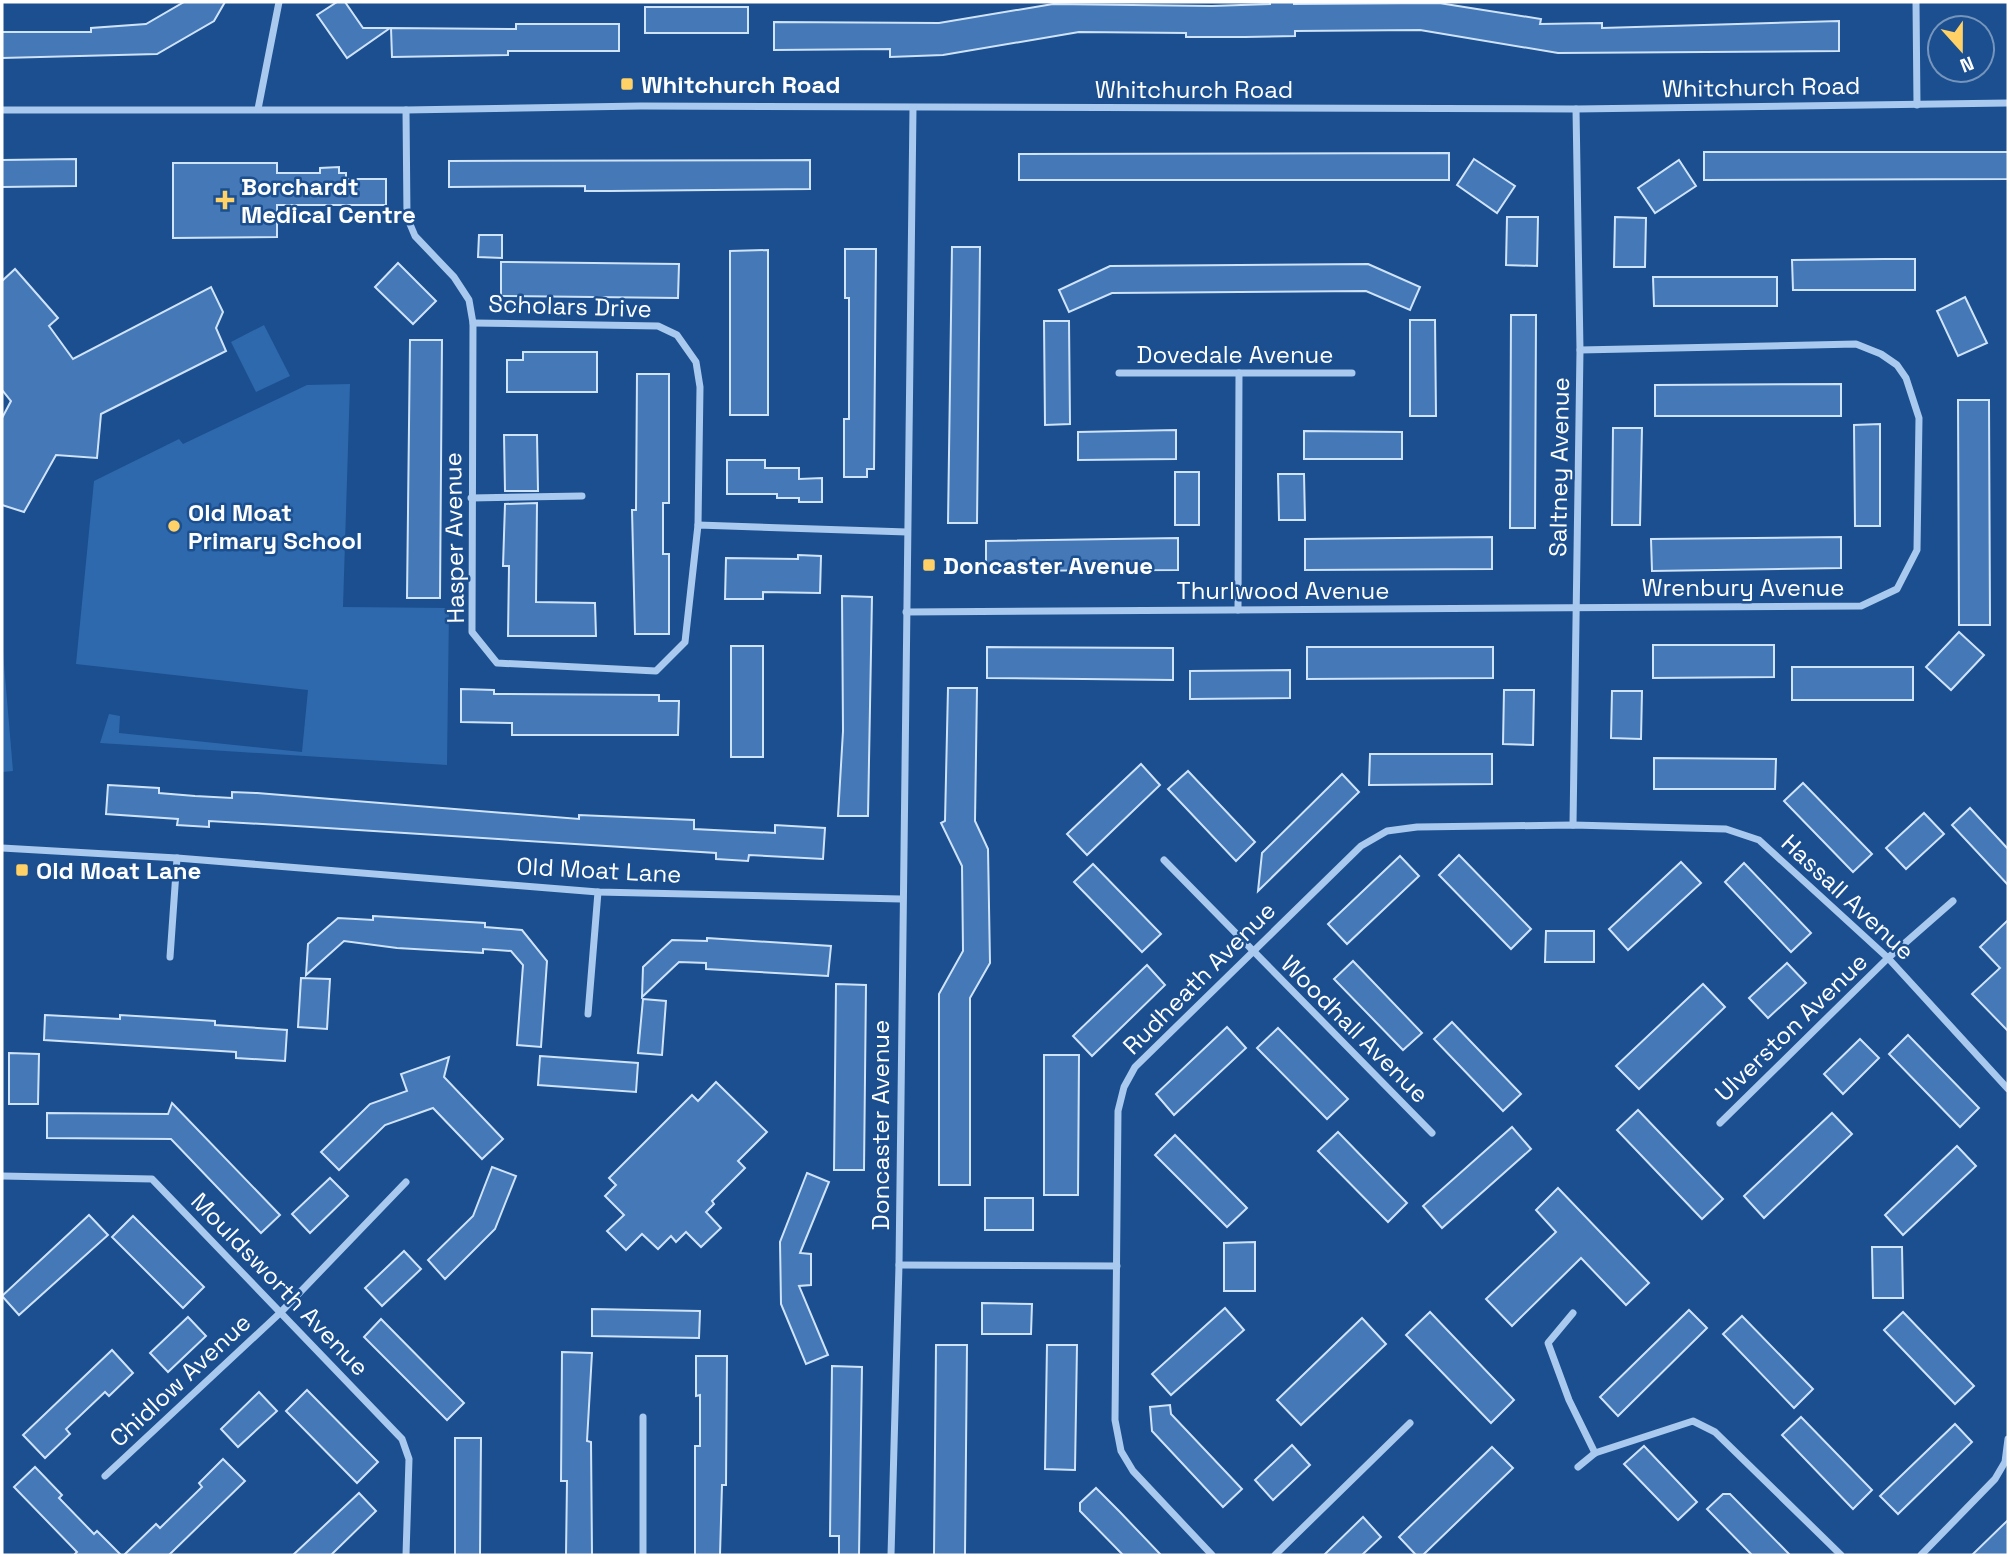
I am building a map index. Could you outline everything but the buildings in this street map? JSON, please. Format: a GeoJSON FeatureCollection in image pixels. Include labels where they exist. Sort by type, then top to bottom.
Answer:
{"type":"FeatureCollection","features":[{"type":"Feature","properties":{"kind":"street"},"geometry":{"type":"LineString","coordinates":[[258,109],[279,2]]}},
{"type":"Feature","properties":{"kind":"street"},"geometry":{"type":"LineString","coordinates":[[1916,2],[1917,105]]}},
{"type":"Feature","properties":{"kind":"street","name":"Whitchurch Road"},"geometry":{"type":"LineString","coordinates":[[2,110],[406,110],[641,106],[1576,109],[2008,103]]}},
{"type":"Feature","properties":{"kind":"street","name":"Doncaster Avenue"},"geometry":{"type":"LineString","coordinates":[[891,1555],[899,1265],[901,899],[913,108]]}},
{"type":"Feature","properties":{"kind":"street","name":"Saltney Avenue"},"geometry":{"type":"LineString","coordinates":[[1573,825],[1580,350],[1576,109]]}},
{"type":"Feature","properties":{"kind":"street","name":"Hasper Avenue"},"geometry":{"type":"LineString","coordinates":[[406,110],[407,216],[415,236],[454,277],[468,300],[473,323],[472,632],[497,663],[656,671],[685,642],[698,526]]}},
{"type":"Feature","properties":{"kind":"street","name":"Scholars Drive"},"geometry":{"type":"LineString","coordinates":[[473,323],[657,326],[677,335],[696,362],[699,387],[698,526]]}},
{"type":"Feature","properties":{"kind":"street","name":"Wrenbury Avenue"},"geometry":{"type":"LineString","coordinates":[[1577,607],[1861,606],[1897,589],[1917,550],[1919,445],[1919,418],[1906,378],[1889,359],[1857,344],[1580,350]]}},
{"type":"Feature","properties":{"kind":"street","name":"Dovedale Avenue"},"geometry":{"type":"LineString","coordinates":[[1119,373],[1352,373]]}},
{"type":"Feature","properties":{"kind":"street"},"geometry":{"type":"LineString","coordinates":[[1238,610],[1239,373]]}},
{"type":"Feature","properties":{"kind":"street"},"geometry":{"type":"LineString","coordinates":[[471,498],[582,496]]}},
{"type":"Feature","properties":{"kind":"street"},"geometry":{"type":"LineString","coordinates":[[698,526],[906,532]]}},
{"type":"Feature","properties":{"kind":"street","name":"Thurlwood Avenue"},"geometry":{"type":"LineString","coordinates":[[906,612],[1577,607]]}},
{"type":"Feature","properties":{"kind":"street","name":"Rudheath Avenue"},"geometry":{"type":"LineString","coordinates":[[1212,1555],[1133,1471],[1121,1451],[1115,1420],[1118,1111],[1124,1087],[1135,1067],[1361,846],[1387,831],[1417,827],[1573,825]]}},
{"type":"Feature","properties":{"kind":"street","name":"Hassall Avenue"},"geometry":{"type":"LineString","coordinates":[[1573,825],[1726,829],[1759,840],[1888,958],[2008,1089]]}},
{"type":"Feature","properties":{"kind":"street","name":"Old Moat Lane"},"geometry":{"type":"LineString","coordinates":[[2,848],[177,858],[598,891],[901,899]]}},
{"type":"Feature","properties":{"kind":"street"},"geometry":{"type":"LineString","coordinates":[[170,957],[177,858]]}},
{"type":"Feature","properties":{"kind":"street","name":"Woodhall Avenue"},"geometry":{"type":"LineString","coordinates":[[1164,860],[1251,952],[1432,1133]]}},
{"type":"Feature","properties":{"kind":"street"},"geometry":{"type":"LineString","coordinates":[[588,1014],[598,891]]}},
{"type":"Feature","properties":{"kind":"street","name":"Ulverston Avenue"},"geometry":{"type":"LineString","coordinates":[[1720,1123],[1888,958],[1953,901]]}},
{"type":"Feature","properties":{"kind":"street","name":"Mouldsworth Avenue"},"geometry":{"type":"LineString","coordinates":[[2,1176],[152,1179],[402,1439],[409,1459],[405,1555]]}},
{"type":"Feature","properties":{"kind":"street","name":"Chidlow Avenue"},"geometry":{"type":"LineString","coordinates":[[105,1476],[281,1312],[406,1182]]}},
{"type":"Feature","properties":{"kind":"street"},"geometry":{"type":"LineString","coordinates":[[899,1265],[1117,1266]]}},
{"type":"Feature","properties":{"kind":"street"},"geometry":{"type":"LineString","coordinates":[[1573,1313],[1548,1343],[1569,1400],[1595,1453]]}},
{"type":"Feature","properties":{"kind":"street"},"geometry":{"type":"LineString","coordinates":[[643,1418],[643,1555]]}},
{"type":"Feature","properties":{"kind":"street"},"geometry":{"type":"LineString","coordinates":[[1578,1467],[1595,1453],[1693,1421],[1715,1432],[1841,1555]]}},
{"type":"Feature","properties":{"kind":"street"},"geometry":{"type":"LineString","coordinates":[[1275,1555],[1410,1423]]}},
{"type":"Feature","properties":{"kind":"street"},"geometry":{"type":"LineString","coordinates":[[1921,1555],[1995,1479],[2005,1462],[2008,1439]]}},
{"type":"Feature","properties":{"kind":"shaded area"},"geometry":{"type":"Polygon","coordinates":[[[264,325],[290,376],[256,392],[231,342],[264,325]]]}},
{"type":"Feature","properties":{"kind":"shaded area"},"geometry":{"type":"Polygon","coordinates":[[[350,384],[343,607],[449,608],[447,765],[100,743],[109,714],[120,716],[119,733],[302,752],[308,690],[76,664],[94,481],[179,439],[183,444],[307,385],[350,384]]]}},
{"type":"Feature","properties":{"kind":"shaded area"},"geometry":{"type":"Polygon","coordinates":[[[2,641],[13,771],[2,772],[2,641]]]}},
{"type":"Feature","properties":{"kind":"place","name":"Whitchurch Road"},"geometry":{"type":"Point","coordinates":[627,84]}},
{"type":"Feature","properties":{"kind":"place","name":"Borchardt Medical Centre"},"geometry":{"type":"Point","coordinates":[225,200]}},
{"type":"Feature","properties":{"kind":"place","name":"Old Moat Primary School"},"geometry":{"type":"Point","coordinates":[174,526]}},
{"type":"Feature","properties":{"kind":"place","name":"Doncaster Avenue"},"geometry":{"type":"Point","coordinates":[929,565]}},
{"type":"Feature","properties":{"kind":"place","name":"Old Moat Lane"},"geometry":{"type":"Point","coordinates":[22,870]}}]}
